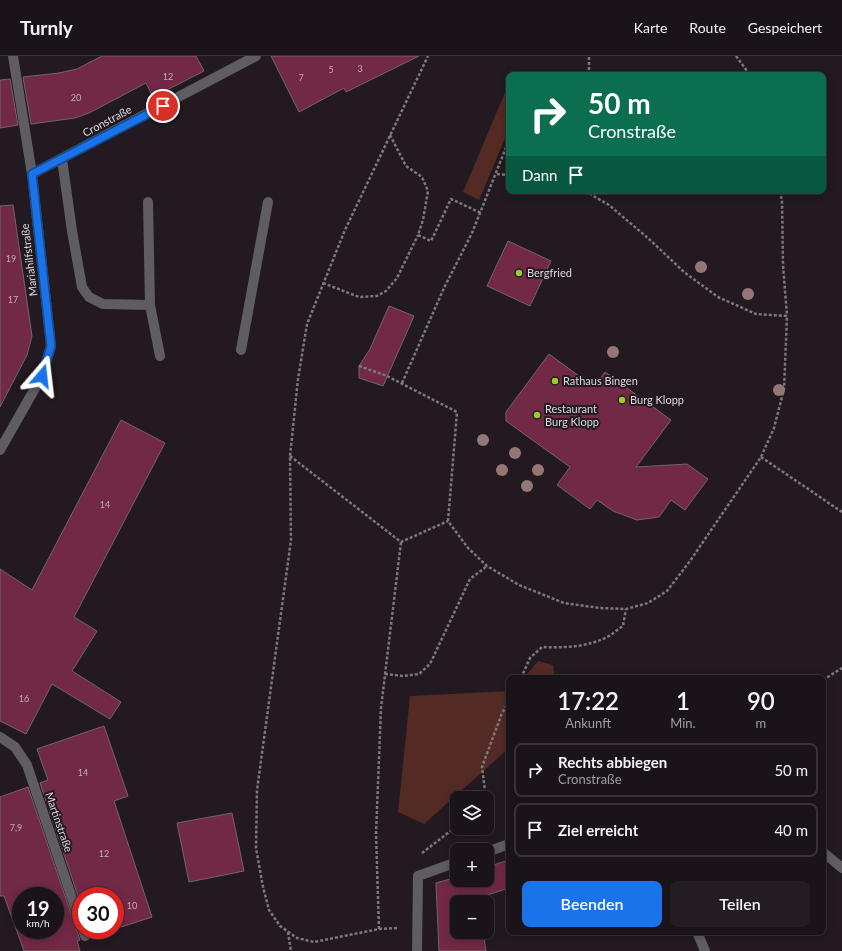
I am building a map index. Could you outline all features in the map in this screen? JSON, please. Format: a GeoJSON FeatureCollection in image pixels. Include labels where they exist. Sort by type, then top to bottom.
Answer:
{"type":"FeatureCollection","features":[{"type":"Feature","properties":{"kind":"street","name":"Mariahilfstraße"},"geometry":{"type":"LineString","coordinates":[[0,450],[42,376],[51,346],[32,174],[13,56]]}},
{"type":"Feature","properties":{"kind":"street","name":"Cronstraße"},"geometry":{"type":"LineString","coordinates":[[32,174],[256,56]]}},
{"type":"Feature","properties":{"kind":"street"},"geometry":{"type":"LineString","coordinates":[[62,159],[72,231],[82,287],[89,297],[103,304],[150,305]]}},
{"type":"Feature","properties":{"kind":"street"},"geometry":{"type":"LineString","coordinates":[[148,202],[150,305],[160,356]]}},
{"type":"Feature","properties":{"kind":"street"},"geometry":{"type":"LineString","coordinates":[[241,350],[268,202]]}},
{"type":"Feature","properties":{"kind":"street","name":"Martinstraße"},"geometry":{"type":"LineString","coordinates":[[0,737],[15,747],[27,765],[72,898]]}},
{"type":"Feature","properties":{"kind":"street"},"geometry":{"type":"LineString","coordinates":[[494,849],[506,845]]}},
{"type":"Feature","properties":{"kind":"street"},"geometry":{"type":"LineString","coordinates":[[826,855],[842,868]]}},
{"type":"Feature","properties":{"kind":"street"},"geometry":{"type":"LineString","coordinates":[[418,951],[418,876],[450,865]]}},
{"type":"Feature","properties":{"kind":"street"},"geometry":{"type":"LineString","coordinates":[[698,935],[705,951]]}},
{"type":"Feature","properties":{"kind":"path"},"geometry":{"type":"LineString","coordinates":[[400,928],[379,928],[314,942],[297,938],[280,926],[269,910],[256,848],[257,790],[291,540],[290,456],[298,379],[307,324],[345,230],[428,56]]}},
{"type":"Feature","properties":{"kind":"path"},"geometry":{"type":"LineString","coordinates":[[589,56],[589,72]]}},
{"type":"Feature","properties":{"kind":"path"},"geometry":{"type":"LineString","coordinates":[[736,56],[748,72]]}},
{"type":"Feature","properties":{"kind":"path"},"geometry":{"type":"LineString","coordinates":[[323,283],[359,297],[377,296],[386,291],[397,278],[418,235],[423,220],[428,191],[422,177],[406,166],[390,135]]}},
{"type":"Feature","properties":{"kind":"path"},"geometry":{"type":"LineString","coordinates":[[402,384],[444,288],[481,213],[506,148]]}},
{"type":"Feature","properties":{"kind":"path"},"geometry":{"type":"LineString","coordinates":[[496,174],[506,175]]}},
{"type":"Feature","properties":{"kind":"path"},"geometry":{"type":"LineString","coordinates":[[590,194],[609,206],[649,239],[684,272],[718,297],[756,314],[787,316]]}},
{"type":"Feature","properties":{"kind":"path"},"geometry":{"type":"LineString","coordinates":[[359,366],[387,376],[457,412],[448,521],[468,548],[487,566],[519,585],[564,603],[600,608],[626,609],[648,603],[668,591],[690,561],[761,457],[774,428],[784,389],[787,316],[783,265],[781,194]]}},
{"type":"Feature","properties":{"kind":"path"},"geometry":{"type":"LineString","coordinates":[[418,235],[431,241],[451,199],[481,213]]}},
{"type":"Feature","properties":{"kind":"path"},"geometry":{"type":"LineString","coordinates":[[290,456],[401,542]]}},
{"type":"Feature","properties":{"kind":"path"},"geometry":{"type":"LineString","coordinates":[[761,457],[842,512]]}},
{"type":"Feature","properties":{"kind":"path"},"geometry":{"type":"LineString","coordinates":[[401,542],[448,521]]}},
{"type":"Feature","properties":{"kind":"path"},"geometry":{"type":"LineString","coordinates":[[379,928],[376,834],[381,708],[401,542]]}},
{"type":"Feature","properties":{"kind":"path"},"geometry":{"type":"LineString","coordinates":[[385,674],[403,676],[419,674],[430,664],[470,579],[487,566]]}},
{"type":"Feature","properties":{"kind":"path"},"geometry":{"type":"LineString","coordinates":[[522,675],[530,658],[542,647],[559,648],[587,644],[607,637],[623,626],[626,609]]}},
{"type":"Feature","properties":{"kind":"path"},"geometry":{"type":"LineString","coordinates":[[826,678],[842,668]]}},
{"type":"Feature","properties":{"kind":"path"},"geometry":{"type":"LineString","coordinates":[[485,791],[482,767],[502,713],[506,707]]}},
{"type":"Feature","properties":{"kind":"path"},"geometry":{"type":"LineString","coordinates":[[288,932],[291,951]]}},
{"type":"Feature","properties":{"kind":"shaded area"},"geometry":{"type":"Polygon","coordinates":[[[506,90],[506,136],[479,200],[463,192],[506,90]]]}},
{"type":"Feature","properties":{"kind":"shaded area"},"geometry":{"type":"Polygon","coordinates":[[[538,661],[553,665],[555,675],[526,675],[538,661]]]}},
{"type":"Feature","properties":{"kind":"shaded area"},"geometry":{"type":"Polygon","coordinates":[[[506,691],[506,751],[461,791],[450,791],[450,801],[424,824],[398,812],[410,696],[506,691]]]}},
{"type":"Feature","properties":{"kind":"building"},"geometry":{"type":"Polygon","coordinates":[[[102,56],[196,56],[204,71],[153,97],[146,83],[89,113],[75,118],[31,124],[23,77],[59,73],[77,69],[102,56]]]}},
{"type":"Feature","properties":{"kind":"building"},"geometry":{"type":"Polygon","coordinates":[[[271,56],[419,56],[346,92],[344,88],[299,112],[271,56]]]}},
{"type":"Feature","properties":{"kind":"building"},"geometry":{"type":"Polygon","coordinates":[[[10,79],[18,125],[0,128],[0,80],[10,79]]]}},
{"type":"Feature","properties":{"kind":"building"},"geometry":{"type":"Polygon","coordinates":[[[13,205],[32,336],[27,355],[0,407],[0,206],[13,205]]]}},
{"type":"Feature","properties":{"kind":"building","name":"Bergfried"},"geometry":{"type":"Polygon","coordinates":[[[508,241],[551,261],[530,306],[487,286],[508,241]]]}},
{"type":"Feature","properties":{"kind":"building"},"geometry":{"type":"Polygon","coordinates":[[[389,306],[414,316],[383,386],[359,378],[359,366],[370,349],[389,306]]]}},
{"type":"Feature","properties":{"kind":"building"},"geometry":{"type":"Polygon","coordinates":[[[549,354],[594,387],[605,372],[671,420],[636,467],[687,464],[708,479],[685,510],[671,500],[659,517],[637,520],[613,511],[597,500],[590,509],[557,485],[570,467],[506,421],[506,412],[549,354]]]}},
{"type":"Feature","properties":{"kind":"building"},"geometry":{"type":"Polygon","coordinates":[[[121,420],[165,443],[74,617],[97,631],[72,671],[121,702],[110,719],[52,684],[26,734],[0,721],[0,569],[32,590],[121,420]]]}},
{"type":"Feature","properties":{"kind":"building"},"geometry":{"type":"Polygon","coordinates":[[[104,726],[128,796],[114,801],[152,917],[124,926],[124,887],[75,887],[40,783],[48,780],[37,749],[104,726]]]}},
{"type":"Feature","properties":{"kind":"building"},"geometry":{"type":"Polygon","coordinates":[[[28,787],[62,887],[12,887],[12,918],[4,896],[0,896],[0,797],[28,787]]]}},
{"type":"Feature","properties":{"kind":"building"},"geometry":{"type":"Polygon","coordinates":[[[232,813],[244,871],[189,882],[177,823],[232,813]]]}},
{"type":"Feature","properties":{"kind":"building"},"geometry":{"type":"Polygon","coordinates":[[[506,861],[506,889],[487,895],[450,895],[450,939],[484,939],[486,951],[439,951],[436,883],[450,879],[450,887],[494,887],[494,865],[506,861]]]}},
{"type":"Feature","properties":{"kind":"building"},"geometry":{"type":"Polygon","coordinates":[[[64,893],[72,916],[72,939],[80,939],[77,941],[80,951],[24,951],[20,939],[64,939],[64,893]]]}},
{"type":"Feature","properties":{"kind":"place","name":"Bergfried"},"geometry":{"type":"Point","coordinates":[519,273]}},
{"type":"Feature","properties":{"kind":"place","name":"Rathaus Bingen"},"geometry":{"type":"Point","coordinates":[555,381]}},
{"type":"Feature","properties":{"kind":"place","name":"Burg Klopp"},"geometry":{"type":"Point","coordinates":[622,400]}},
{"type":"Feature","properties":{"kind":"place","name":"Restaurant Burg Klopp"},"geometry":{"type":"Point","coordinates":[537,415]}},
{"type":"Feature","properties":{"kind":"route"},"geometry":{"type":"LineString","coordinates":[[42,376],[51,346],[32,174],[163,106]]}}]}
